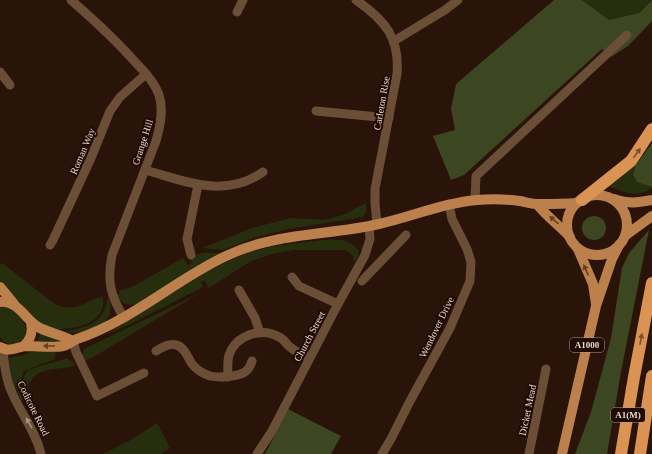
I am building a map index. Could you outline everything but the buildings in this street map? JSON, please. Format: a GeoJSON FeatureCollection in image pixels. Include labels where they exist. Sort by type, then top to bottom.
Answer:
{"type":"FeatureCollection","features":[{"type":"Feature","properties":{"kind":"highway"},"geometry":{"type":"LineString","coordinates":[[580,201],[631,161],[652,129]]}},
{"type":"Feature","properties":{"kind":"highway","name":"A1(M)"},"geometry":{"type":"LineString","coordinates":[[621,454],[652,283]]}},
{"type":"Feature","properties":{"kind":"highway","name":"A1(M)"},"geometry":{"type":"LineString","coordinates":[[640,454],[652,376]]}},
{"type":"Feature","properties":{"kind":"main road"},"geometry":{"type":"LineString","coordinates":[[2,348],[11,350],[24,346],[65,346],[124,318],[209,264],[248,247],[280,238],[373,225],[413,216],[449,204],[475,200],[502,199],[538,204],[559,204],[580,201],[593,196],[605,196],[624,202],[635,203],[652,200]]}},
{"type":"Feature","properties":{"kind":"main road"},"geometry":{"type":"LineString","coordinates":[[610,198],[618,203],[625,214],[627,226],[626,235]]}},
{"type":"Feature","properties":{"kind":"main road"},"geometry":{"type":"LineString","coordinates":[[570,237],[568,222],[572,209],[580,201]]}},
{"type":"Feature","properties":{"kind":"main road"},"geometry":{"type":"LineString","coordinates":[[538,204],[543,211],[570,237],[578,249],[588,255],[597,256],[605,255],[619,246],[626,235],[652,216]]}},
{"type":"Feature","properties":{"kind":"main road","name":"A1000"},"geometry":{"type":"LineString","coordinates":[[562,454],[596,306],[612,259],[619,246]]}},
{"type":"Feature","properties":{"kind":"main road","name":"A1000"},"geometry":{"type":"LineString","coordinates":[[578,249],[592,284],[596,306]]}},
{"type":"Feature","properties":{"kind":"main road"},"geometry":{"type":"LineString","coordinates":[[0,288],[31,322],[44,330],[74,341]]}},
{"type":"Feature","properties":{"kind":"main road"},"geometry":{"type":"LineString","coordinates":[[0,302],[8,302],[15,305]]}},
{"type":"Feature","properties":{"kind":"main road"},"geometry":{"type":"LineString","coordinates":[[24,346],[30,337],[32,327],[31,322]]}},
{"type":"Feature","properties":{"kind":"street","name":"Grange Hill"},"geometry":{"type":"LineString","coordinates":[[71,0],[103,28],[146,74],[159,96],[162,111],[156,141],[112,255],[109,271],[110,289],[118,309],[124,318]]}},
{"type":"Feature","properties":{"kind":"street"},"geometry":{"type":"LineString","coordinates":[[238,12],[243,0]]}},
{"type":"Feature","properties":{"kind":"street","name":"Carleton Rise"},"geometry":{"type":"LineString","coordinates":[[356,0],[380,18],[389,29],[394,40],[398,57],[390,118],[375,196],[373,225]]}},
{"type":"Feature","properties":{"kind":"street"},"geometry":{"type":"LineString","coordinates":[[394,40],[445,10],[458,0]]}},
{"type":"Feature","properties":{"kind":"street"},"geometry":{"type":"LineString","coordinates":[[475,200],[476,176],[627,35]]}},
{"type":"Feature","properties":{"kind":"street"},"geometry":{"type":"LineString","coordinates":[[0,72],[10,85]]}},
{"type":"Feature","properties":{"kind":"street","name":"Roman Way"},"geometry":{"type":"LineString","coordinates":[[50,245],[91,158],[110,111],[120,97],[146,74]]}},
{"type":"Feature","properties":{"kind":"street"},"geometry":{"type":"LineString","coordinates":[[316,111],[390,118]]}},
{"type":"Feature","properties":{"kind":"street"},"geometry":{"type":"LineString","coordinates":[[145,170],[198,185],[227,186],[249,180],[263,172]]}},
{"type":"Feature","properties":{"kind":"street"},"geometry":{"type":"LineString","coordinates":[[191,255],[187,239],[198,185]]}},
{"type":"Feature","properties":{"kind":"street","name":"Wendover Drive"},"geometry":{"type":"LineString","coordinates":[[382,454],[447,334],[470,281],[471,262],[467,249],[452,219],[449,204]]}},
{"type":"Feature","properties":{"kind":"street","name":"Church Street"},"geometry":{"type":"LineString","coordinates":[[257,454],[272,431],[309,358],[360,264],[369,244],[373,225]]}},
{"type":"Feature","properties":{"kind":"street"},"geometry":{"type":"LineString","coordinates":[[362,281],[406,235]]}},
{"type":"Feature","properties":{"kind":"street"},"geometry":{"type":"LineString","coordinates":[[360,264],[372,271]]}},
{"type":"Feature","properties":{"kind":"street"},"geometry":{"type":"LineString","coordinates":[[292,277],[299,286],[338,304]]}},
{"type":"Feature","properties":{"kind":"street"},"geometry":{"type":"LineString","coordinates":[[239,290],[256,318],[260,333]]}},
{"type":"Feature","properties":{"kind":"street"},"geometry":{"type":"LineString","coordinates":[[228,377],[229,355],[233,347],[245,337],[260,333],[267,332],[280,337],[298,353],[309,358]]}},
{"type":"Feature","properties":{"kind":"street"},"geometry":{"type":"LineString","coordinates":[[74,341],[76,352],[97,396],[144,373]]}},
{"type":"Feature","properties":{"kind":"street"},"geometry":{"type":"LineString","coordinates":[[156,351],[162,347],[172,345],[179,346],[184,350],[192,364],[210,376],[228,377],[246,372],[252,361]]}},
{"type":"Feature","properties":{"kind":"street","name":"Codicote Road"},"geometry":{"type":"LineString","coordinates":[[2,348],[12,394],[36,436],[42,454]]}},
{"type":"Feature","properties":{"kind":"street","name":"Dicket Mead"},"geometry":{"type":"LineString","coordinates":[[529,454],[546,369]]}},
{"type":"Feature","properties":{"kind":"green space"},"geometry":{"type":"Polygon","coordinates":[[[554,0],[582,0],[609,20],[639,13],[652,0],[652,21],[628,46],[611,57],[602,49],[464,175],[451,180],[433,136],[455,130],[451,109],[456,84],[554,0]]]}},
{"type":"Feature","properties":{"kind":"green space"},"geometry":{"type":"Polygon","coordinates":[[[582,0],[651,0],[639,13],[609,20],[582,0]]]}},
{"type":"Feature","properties":{"kind":"green space"},"geometry":{"type":"Polygon","coordinates":[[[652,143],[652,187],[637,182],[633,175],[635,166],[652,143]]]}},
{"type":"Feature","properties":{"kind":"green space"},"geometry":{"type":"Polygon","coordinates":[[[633,163],[635,166],[633,175],[652,188],[635,194],[608,186],[633,163]]]}},
{"type":"Feature","properties":{"kind":"green space"},"geometry":{"type":"Polygon","coordinates":[[[366,203],[366,213],[363,217],[289,229],[253,238],[223,250],[202,248],[252,228],[291,218],[325,220],[345,214],[366,203]]]}},
{"type":"Feature","properties":{"kind":"green space"},"geometry":{"type":"Polygon","coordinates":[[[594,216],[603,219],[606,228],[603,237],[594,240],[585,237],[582,228],[585,219],[594,216]]]}},
{"type":"Feature","properties":{"kind":"green space"},"geometry":{"type":"Polygon","coordinates":[[[649,230],[621,372],[607,454],[575,454],[591,412],[611,338],[622,268],[629,253],[649,230]]]}},
{"type":"Feature","properties":{"kind":"green space"},"geometry":{"type":"Polygon","coordinates":[[[331,239],[347,242],[359,251],[358,257],[354,262],[353,256],[346,250],[294,250],[271,254],[251,261],[209,288],[204,280],[201,282],[203,287],[103,336],[205,273],[226,262],[250,252],[274,246],[331,239]]]}},
{"type":"Feature","properties":{"kind":"green space"},"geometry":{"type":"Polygon","coordinates":[[[202,253],[223,253],[138,304],[126,304],[121,301],[117,295],[120,293],[119,291],[134,286],[183,258],[188,265],[193,263],[188,258],[202,253]]]}},
{"type":"Feature","properties":{"kind":"green space"},"geometry":{"type":"Polygon","coordinates":[[[2,263],[56,305],[63,307],[75,307],[103,296],[101,312],[90,322],[76,327],[60,329],[59,332],[38,322],[0,280],[0,264],[2,263]]]}},
{"type":"Feature","properties":{"kind":"green space"},"geometry":{"type":"Polygon","coordinates":[[[200,293],[83,362],[82,355],[84,349],[200,293]]]}},
{"type":"Feature","properties":{"kind":"green space"},"geometry":{"type":"Polygon","coordinates":[[[109,298],[111,308],[109,316],[104,323],[98,327],[81,332],[63,332],[78,329],[98,319],[103,314],[107,299],[109,298]]]}},
{"type":"Feature","properties":{"kind":"green space"},"geometry":{"type":"Polygon","coordinates":[[[7,306],[21,318],[25,325],[26,332],[24,338],[15,344],[5,342],[0,337],[0,307],[7,306]]]}},
{"type":"Feature","properties":{"kind":"green space"},"geometry":{"type":"Polygon","coordinates":[[[40,333],[58,339],[57,342],[37,343],[40,333]]]}},
{"type":"Feature","properties":{"kind":"green space"},"geometry":{"type":"Polygon","coordinates":[[[56,350],[55,359],[24,371],[16,391],[14,390],[7,358],[24,355],[34,351],[56,350]]]}},
{"type":"Feature","properties":{"kind":"green space"},"geometry":{"type":"Polygon","coordinates":[[[67,358],[76,365],[48,370],[38,374],[31,380],[24,399],[21,401],[18,393],[28,370],[67,358]]]}},
{"type":"Feature","properties":{"kind":"green space"},"geometry":{"type":"Polygon","coordinates":[[[288,409],[341,436],[331,454],[265,454],[288,409]]]}},
{"type":"Feature","properties":{"kind":"green space"},"geometry":{"type":"Polygon","coordinates":[[[157,423],[170,448],[161,454],[103,454],[129,441],[157,423]]]}}]}
